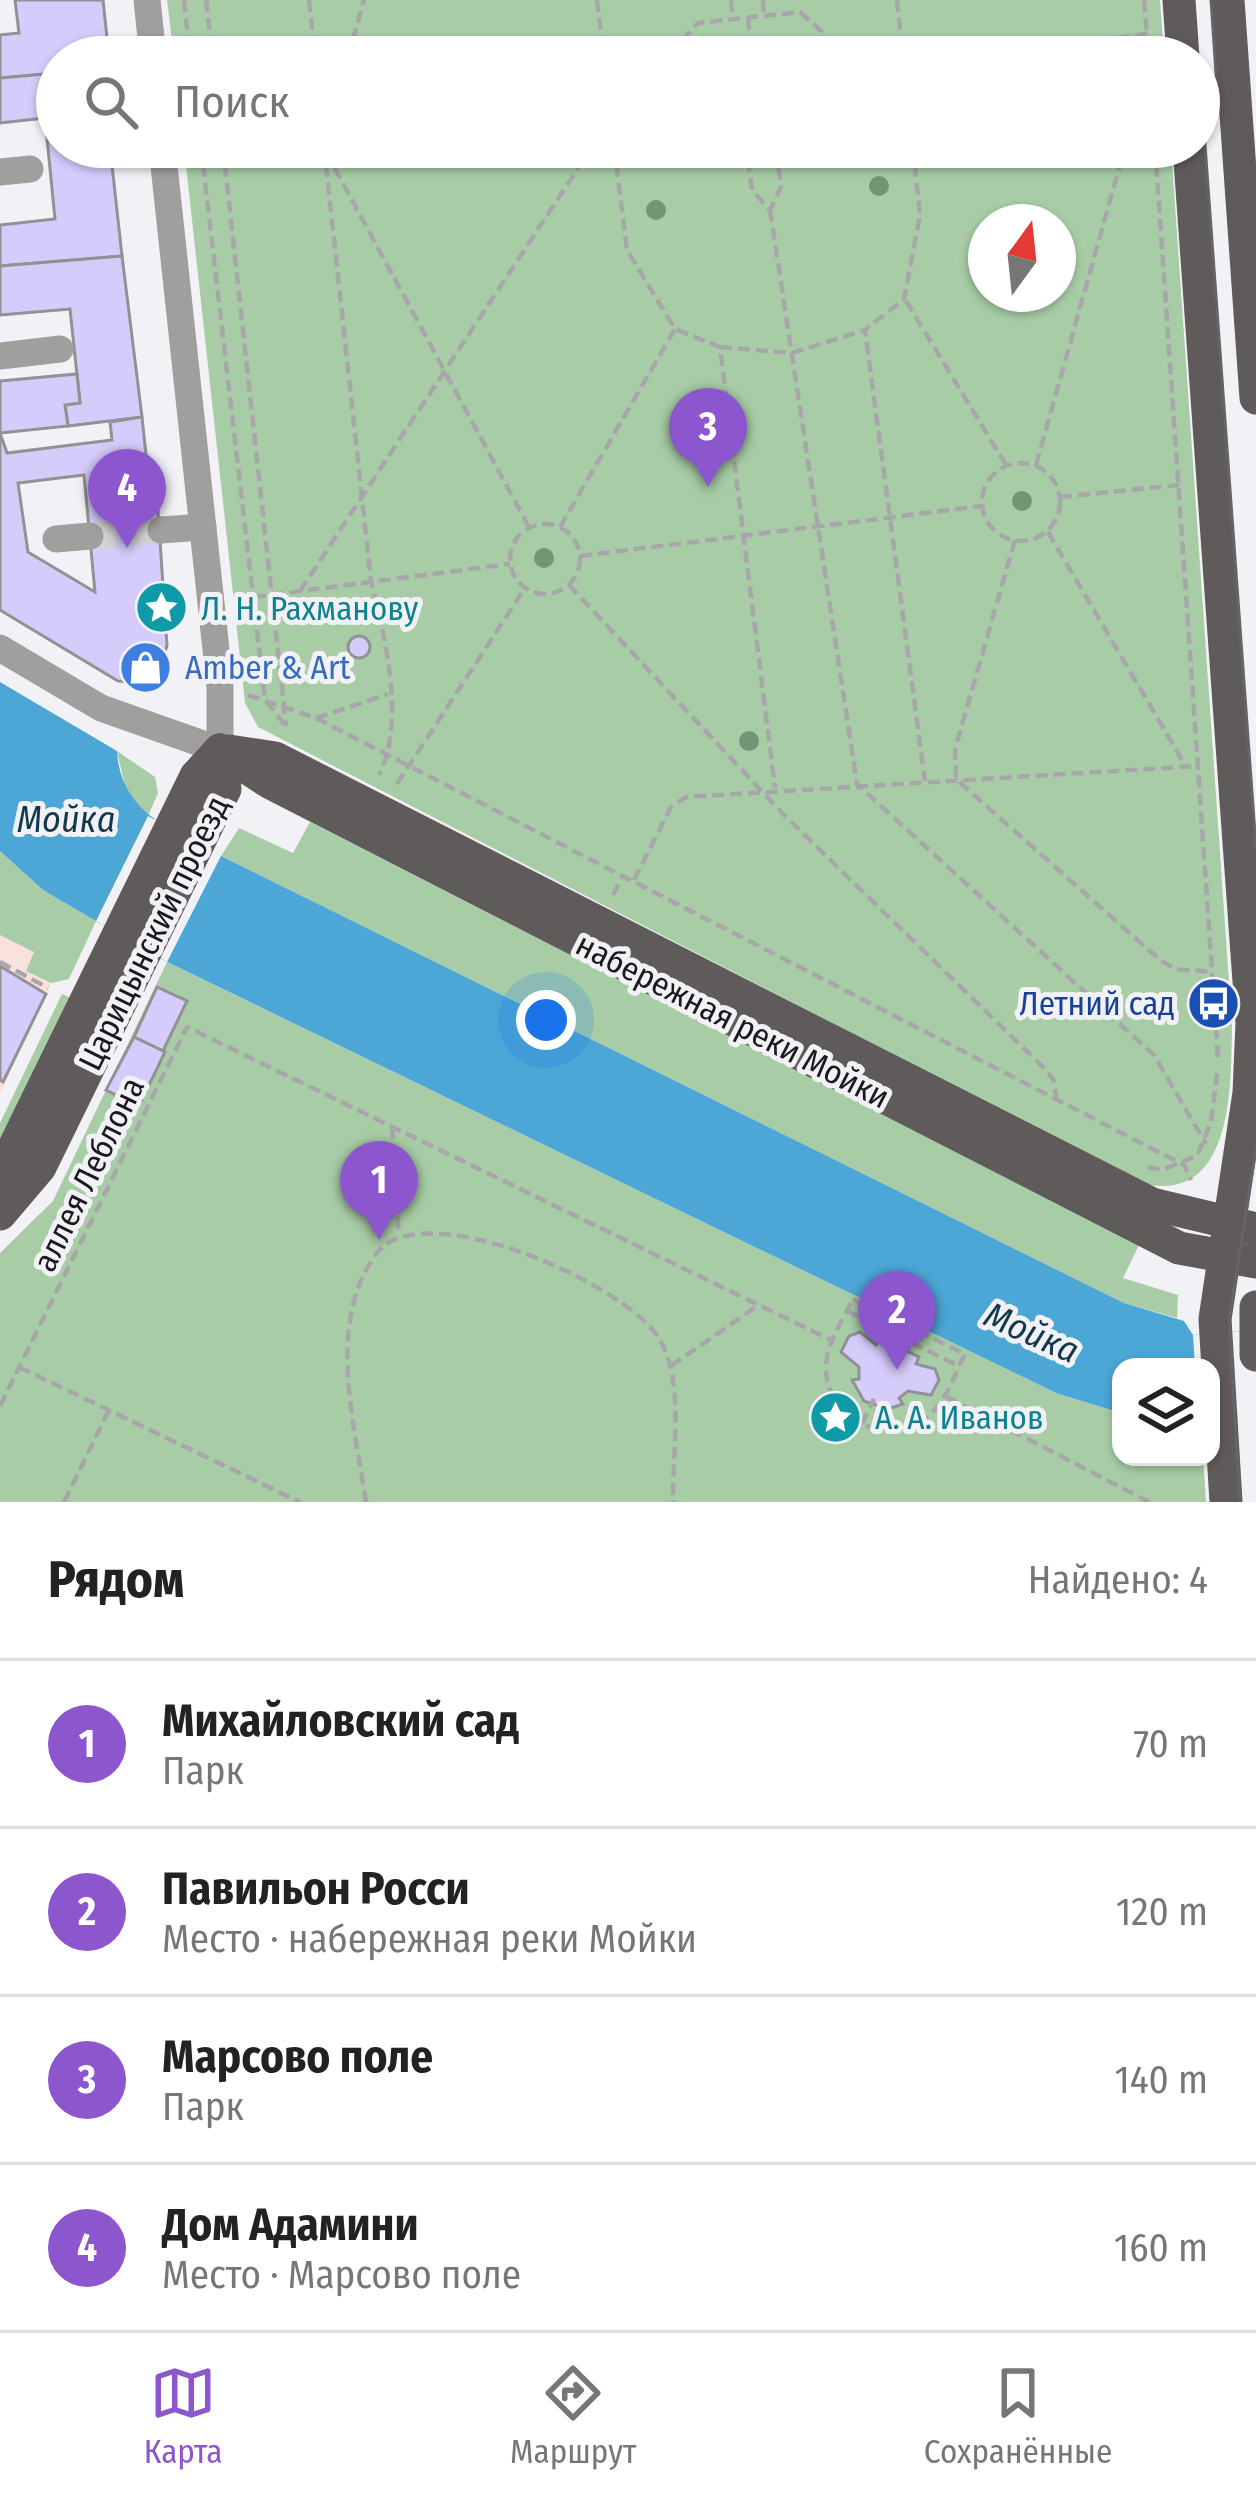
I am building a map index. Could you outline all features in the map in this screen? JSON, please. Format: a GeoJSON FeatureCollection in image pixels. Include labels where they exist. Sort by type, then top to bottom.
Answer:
{"type":"FeatureCollection","features":[{"type":"Feature","properties":{"kind":"main road"},"geometry":{"type":"LineString","coordinates":[[1228,0],[1256,398]]}},
{"type":"Feature","properties":{"kind":"main road"},"geometry":{"type":"LineString","coordinates":[[1191,168],[1252,1023],[1234,1237],[1215,1333],[1226,1502]]}},
{"type":"Feature","properties":{"kind":"main road","name":"набережная реки Мойки"},"geometry":{"type":"LineString","coordinates":[[220,750],[275,758],[1115,1187],[1234,1237],[1256,1262]]}},
{"type":"Feature","properties":{"kind":"main road","name":"Царицынский проезд"},"geometry":{"type":"LineString","coordinates":[[0,1176],[185,836],[225,789],[220,750]]}},
{"type":"Feature","properties":{"kind":"main road","name":"Царицынский проезд"},"geometry":{"type":"LineString","coordinates":[[0,1214],[40,1167],[131,941]]}},
{"type":"Feature","properties":{"kind":"street"},"geometry":{"type":"LineString","coordinates":[[147,0],[151,36]]}},
{"type":"Feature","properties":{"kind":"street"},"geometry":{"type":"LineString","coordinates":[[164,168],[220,687],[220,750]]}},
{"type":"Feature","properties":{"kind":"street"},"geometry":{"type":"LineString","coordinates":[[0,172],[30,170]]}},
{"type":"Feature","properties":{"kind":"street"},"geometry":{"type":"LineString","coordinates":[[0,356],[60,350]]}},
{"type":"Feature","properties":{"kind":"street"},"geometry":{"type":"LineString","coordinates":[[161,530],[203,526]]}},
{"type":"Feature","properties":{"kind":"street"},"geometry":{"type":"LineString","coordinates":[[56,539],[89,536]]}},
{"type":"Feature","properties":{"kind":"street","name":"набережная реки Мойки"},"geometry":{"type":"LineString","coordinates":[[0,648],[101,708],[220,750]]}},
{"type":"Feature","properties":{"kind":"path"},"geometry":{"type":"LineString","coordinates":[[184,0],[188,36]]}},
{"type":"Feature","properties":{"kind":"path"},"geometry":{"type":"LineString","coordinates":[[206,0],[210,36]]}},
{"type":"Feature","properties":{"kind":"path"},"geometry":{"type":"LineString","coordinates":[[309,0],[312,36]]}},
{"type":"Feature","properties":{"kind":"path"},"geometry":{"type":"LineString","coordinates":[[354,36],[364,0]]}},
{"type":"Feature","properties":{"kind":"path"},"geometry":{"type":"LineString","coordinates":[[597,0],[601,36]]}},
{"type":"Feature","properties":{"kind":"path"},"geometry":{"type":"LineString","coordinates":[[731,0],[733,19]]}},
{"type":"Feature","properties":{"kind":"path"},"geometry":{"type":"LineString","coordinates":[[763,0],[764,16]]}},
{"type":"Feature","properties":{"kind":"path"},"geometry":{"type":"LineString","coordinates":[[897,0],[900,36]]}},
{"type":"Feature","properties":{"kind":"path"},"geometry":{"type":"LineString","coordinates":[[1144,1],[1172,30]]}},
{"type":"Feature","properties":{"kind":"path"},"geometry":{"type":"LineString","coordinates":[[686,36],[698,23],[800,12],[822,36]]}},
{"type":"Feature","properties":{"kind":"path"},"geometry":{"type":"LineString","coordinates":[[748,17],[750,36]]}},
{"type":"Feature","properties":{"kind":"path"},"geometry":{"type":"LineString","coordinates":[[1132,36],[1172,30]]}},
{"type":"Feature","properties":{"kind":"path"},"geometry":{"type":"LineString","coordinates":[[203,168],[265,699],[286,728],[304,738]]}},
{"type":"Feature","properties":{"kind":"path"},"geometry":{"type":"LineString","coordinates":[[226,168],[287,704],[286,728],[279,742]]}},
{"type":"Feature","properties":{"kind":"path"},"geometry":{"type":"LineString","coordinates":[[327,168],[371,581],[386,643],[389,755],[379,776]]}},
{"type":"Feature","properties":{"kind":"path"},"geometry":{"type":"LineString","coordinates":[[336,168],[529,527]]}},
{"type":"Feature","properties":{"kind":"path"},"geometry":{"type":"LineString","coordinates":[[300,591],[578,168]]}},
{"type":"Feature","properties":{"kind":"path"},"geometry":{"type":"LineString","coordinates":[[617,168],[627,250],[675,328],[720,347],[792,352],[866,330],[904,299],[920,215],[915,168]]}},
{"type":"Feature","properties":{"kind":"path"},"geometry":{"type":"LineString","coordinates":[[749,168],[752,190],[770,210],[857,784],[1154,1054],[1205,1144]]}},
{"type":"Feature","properties":{"kind":"path"},"geometry":{"type":"LineString","coordinates":[[770,210],[781,187],[778,168]]}},
{"type":"Feature","properties":{"kind":"path"},"geometry":{"type":"LineString","coordinates":[[1036,465],[1119,168]]}},
{"type":"Feature","properties":{"kind":"path"},"geometry":{"type":"LineString","coordinates":[[1142,1166],[1162,1170],[1184,1166],[1205,1144],[1219,1057],[1156,168]]}},
{"type":"Feature","properties":{"kind":"path"},"geometry":{"type":"LineString","coordinates":[[904,299],[1006,465]]}},
{"type":"Feature","properties":{"kind":"path"},"geometry":{"type":"LineString","coordinates":[[560,527],[675,328]]}},
{"type":"Feature","properties":{"kind":"path"},"geometry":{"type":"LineString","coordinates":[[866,330],[925,781]]}},
{"type":"Feature","properties":{"kind":"path"},"geometry":{"type":"LineString","coordinates":[[720,347],[775,788]]}},
{"type":"Feature","properties":{"kind":"path"},"geometry":{"type":"LineString","coordinates":[[1048,532],[1015,540],[997,532],[982,506],[985,486],[1006,465],[1036,465],[1052,478],[1060,497],[1048,532],[1186,767]]}},
{"type":"Feature","properties":{"kind":"path"},"geometry":{"type":"LineString","coordinates":[[1060,497],[1179,485]]}},
{"type":"Feature","properties":{"kind":"path"},"geometry":{"type":"LineString","coordinates":[[580,556],[982,506]]}},
{"type":"Feature","properties":{"kind":"path"},"geometry":{"type":"LineString","coordinates":[[529,527],[560,527],[574,539],[580,556],[569,585],[548,594],[526,589],[510,565],[513,543],[529,527]]}},
{"type":"Feature","properties":{"kind":"path"},"geometry":{"type":"LineString","coordinates":[[1015,540],[955,749],[956,779],[1160,960],[1176,969],[1212,972]]}},
{"type":"Feature","properties":{"kind":"path"},"geometry":{"type":"LineString","coordinates":[[252,597],[510,565]]}},
{"type":"Feature","properties":{"kind":"path"},"geometry":{"type":"LineString","coordinates":[[569,585],[759,789],[1041,1064],[1053,1079],[1058,1101]]}},
{"type":"Feature","properties":{"kind":"path"},"geometry":{"type":"LineString","coordinates":[[360,766],[397,785],[526,589]]}},
{"type":"Feature","properties":{"kind":"path"},"geometry":{"type":"LineString","coordinates":[[243,694],[287,704],[623,874],[1184,1166],[1191,1180]]}},
{"type":"Feature","properties":{"kind":"path"},"geometry":{"type":"LineString","coordinates":[[316,718],[388,694]]}},
{"type":"Feature","properties":{"kind":"path"},"geometry":{"type":"LineString","coordinates":[[634,880],[677,800],[759,789],[1198,766]]}},
{"type":"Feature","properties":{"kind":"path"},"geometry":{"type":"LineString","coordinates":[[613,895],[623,874]]}},
{"type":"Feature","properties":{"kind":"path"},"geometry":{"type":"LineString","coordinates":[[0,962],[48,988]]}},
{"type":"Feature","properties":{"kind":"path","name":"аллея Леблона"},"geometry":{"type":"LineString","coordinates":[[0,1406],[187,1027],[391,1124]]}},
{"type":"Feature","properties":{"kind":"path"},"geometry":{"type":"LineString","coordinates":[[391,1124],[399,1235]]}},
{"type":"Feature","properties":{"kind":"path"},"geometry":{"type":"LineString","coordinates":[[391,1124],[833,1341]]}},
{"type":"Feature","properties":{"kind":"path"},"geometry":{"type":"LineString","coordinates":[[367,1502],[348,1351],[367,1271],[379,1250],[399,1235],[472,1241],[554,1261],[635,1310],[659,1338],[671,1366],[673,1502]]}},
{"type":"Feature","properties":{"kind":"path"},"geometry":{"type":"LineString","coordinates":[[853,1299],[965,1354],[933,1412],[905,1429],[862,1424],[844,1413],[828,1384],[833,1341],[853,1299]]}},
{"type":"Feature","properties":{"kind":"path"},"geometry":{"type":"LineString","coordinates":[[671,1366],[760,1303]]}},
{"type":"Feature","properties":{"kind":"path"},"geometry":{"type":"LineString","coordinates":[[847,1311],[959,1366]]}},
{"type":"Feature","properties":{"kind":"path"},"geometry":{"type":"LineString","coordinates":[[894,1357],[903,1338]]}},
{"type":"Feature","properties":{"kind":"path"},"geometry":{"type":"LineString","coordinates":[[19,1367],[301,1502]]}},
{"type":"Feature","properties":{"kind":"path"},"geometry":{"type":"LineString","coordinates":[[945,1396],[1149,1502]]}},
{"type":"Feature","properties":{"kind":"path"},"geometry":{"type":"LineString","coordinates":[[862,1424],[874,1400]]}},
{"type":"Feature","properties":{"kind":"path"},"geometry":{"type":"LineString","coordinates":[[64,1502],[109,1410]]}},
{"type":"Feature","properties":{"kind":"shaded area"},"geometry":{"type":"Polygon","coordinates":[[[0,935],[35,952],[27,971],[51,983],[0,1094],[0,935]]]}},
{"type":"Feature","properties":{"kind":"green space"},"geometry":{"type":"Polygon","coordinates":[[[167,0],[1160,0],[1163,36],[171,36],[167,0]]]}},
{"type":"Feature","properties":{"kind":"green space"},"geometry":{"type":"Polygon","coordinates":[[[186,168],[1172,168],[1232,1026],[1228,1106],[1211,1158],[1196,1175],[1174,1185],[1145,1184],[258,727],[245,703],[186,168]]]}},
{"type":"Feature","properties":{"kind":"green space"},"geometry":{"type":"Polygon","coordinates":[[[117,751],[155,777],[158,793],[148,816],[127,795],[117,751]]]}},
{"type":"Feature","properties":{"kind":"green space"},"geometry":{"type":"Polygon","coordinates":[[[310,822],[1139,1245],[1123,1278],[1178,1295],[1177,1318],[1124,1303],[221,856],[239,828],[293,853],[310,822]]]}},
{"type":"Feature","properties":{"kind":"green space"},"geometry":{"type":"Polygon","coordinates":[[[0,851],[43,890],[96,921],[69,979],[51,983],[26,971],[34,952],[0,935],[0,851]]]}},
{"type":"Feature","properties":{"kind":"green space"},"geometry":{"type":"Polygon","coordinates":[[[167,962],[1056,1393],[1112,1410],[1112,1466],[1204,1466],[1206,1502],[0,1502],[0,1253],[53,1201],[167,962]]]}},
{"type":"Feature","properties":{"kind":"green space"},"geometry":{"type":"Polygon","coordinates":[[[62,994],[73,999],[0,1138],[0,1123],[62,994]]]}},
{"type":"Feature","properties":{"kind":"water","name":"Мойка"},"geometry":{"type":"Polygon","coordinates":[[[0,682],[117,751],[128,790],[139,805],[168,828],[221,856],[1124,1303],[1184,1321],[1193,1335],[1256,1330],[1256,1420],[1220,1378],[1220,1358],[1112,1358],[1112,1410],[1056,1393],[159,958],[43,890],[0,851],[0,682]]]}},
{"type":"Feature","properties":{"kind":"pier"},"geometry":{"type":"Polygon","coordinates":[[[148,816],[221,856],[167,962],[96,921],[148,816]]]}},
{"type":"Feature","properties":{"kind":"pier"},"geometry":{"type":"Polygon","coordinates":[[[1256,1330],[1256,1420],[1220,1422],[1220,1358],[1194,1358],[1193,1335],[1256,1330]]]}},
{"type":"Feature","properties":{"kind":"building"},"geometry":{"type":"Polygon","coordinates":[[[15,0],[103,0],[107,36],[36,36],[36,75],[0,78],[0,35],[19,33],[15,0]]]}},
{"type":"Feature","properties":{"kind":"building"},"geometry":{"type":"Polygon","coordinates":[[[36,75],[36,119],[0,123],[0,78],[36,75]]]}},
{"type":"Feature","properties":{"kind":"building"},"geometry":{"type":"Polygon","coordinates":[[[50,168],[112,168],[122,256],[0,266],[0,225],[55,219],[50,168]]]}},
{"type":"Feature","properties":{"kind":"building"},"geometry":{"type":"Polygon","coordinates":[[[122,256],[142,417],[68,426],[65,405],[80,403],[70,309],[0,315],[0,266],[122,256]]]}},
{"type":"Feature","properties":{"kind":"building"},"geometry":{"type":"Polygon","coordinates":[[[77,374],[80,403],[65,405],[68,426],[0,433],[0,381],[77,374]]]}},
{"type":"Feature","properties":{"kind":"building"},"geometry":{"type":"Polygon","coordinates":[[[142,417],[149,483],[156,482],[167,645],[161,668],[129,682],[118,681],[0,610],[0,433],[7,453],[112,440],[110,422],[142,417]],[[84,475],[18,483],[28,552],[95,592],[84,475]]]}},
{"type":"Feature","properties":{"kind":"building"},"geometry":{"type":"Polygon","coordinates":[[[359,636],[370,647],[359,658],[348,647],[359,636]]]}},
{"type":"Feature","properties":{"kind":"building"},"geometry":{"type":"Polygon","coordinates":[[[0,966],[46,994],[3,1082],[0,1080],[0,966]]]}},
{"type":"Feature","properties":{"kind":"building"},"geometry":{"type":"Polygon","coordinates":[[[157,987],[187,1001],[163,1051],[134,1037],[157,987]]]}},
{"type":"Feature","properties":{"kind":"building"},"geometry":{"type":"Polygon","coordinates":[[[134,1037],[165,1052],[139,1106],[106,1090],[134,1037]]]}},
{"type":"Feature","properties":{"kind":"building"},"geometry":{"type":"Polygon","coordinates":[[[117,1105],[134,1113],[130,1121],[114,1113],[117,1105]]]}},
{"type":"Feature","properties":{"kind":"building"},"geometry":{"type":"Polygon","coordinates":[[[860,1332],[876,1345],[879,1338],[919,1357],[916,1364],[935,1369],[939,1380],[931,1395],[908,1391],[899,1398],[903,1404],[888,1409],[864,1401],[852,1380],[859,1379],[859,1367],[841,1352],[849,1336],[860,1332]]]}},
{"type":"Feature","properties":{"kind":"tunnel"},"geometry":{"type":"LineString","coordinates":[[90,536],[161,530]]}},
{"type":"Feature","properties":{"kind":"tram line"},"geometry":{"type":"LineString","coordinates":[[1211,0],[1213,36]]}},
{"type":"Feature","properties":{"kind":"tram line"},"geometry":{"type":"LineString","coordinates":[[1207,168],[1256,848]]}},
{"type":"Feature","properties":{"kind":"tram line"},"geometry":{"type":"LineString","coordinates":[[1240,1502],[1229,1320],[1256,1149]]}},
{"type":"Feature","properties":{"kind":"place","name":"Марсово поле"},"geometry":{"type":"Point","coordinates":[708,487]}},
{"type":"Feature","properties":{"kind":"place","name":"Дом Адамини"},"geometry":{"type":"Point","coordinates":[127,548]}},
{"type":"Feature","properties":{"kind":"place","name":"Л. Н. Рахманову"},"geometry":{"type":"Point","coordinates":[162,608]}},
{"type":"Feature","properties":{"kind":"place","name":"Amber & Art"},"geometry":{"type":"Point","coordinates":[146,667]}},
{"type":"Feature","properties":{"kind":"place","name":"Летний сад"},"geometry":{"type":"Point","coordinates":[1214,1003]}},
{"type":"Feature","properties":{"kind":"place","name":"Михайловский сад"},"geometry":{"type":"Point","coordinates":[379,1240]}},
{"type":"Feature","properties":{"kind":"place","name":"Павильон Росси"},"geometry":{"type":"Point","coordinates":[897,1370]}},
{"type":"Feature","properties":{"kind":"place","name":"А. А. Иванов"},"geometry":{"type":"Point","coordinates":[836,1417]}}]}
